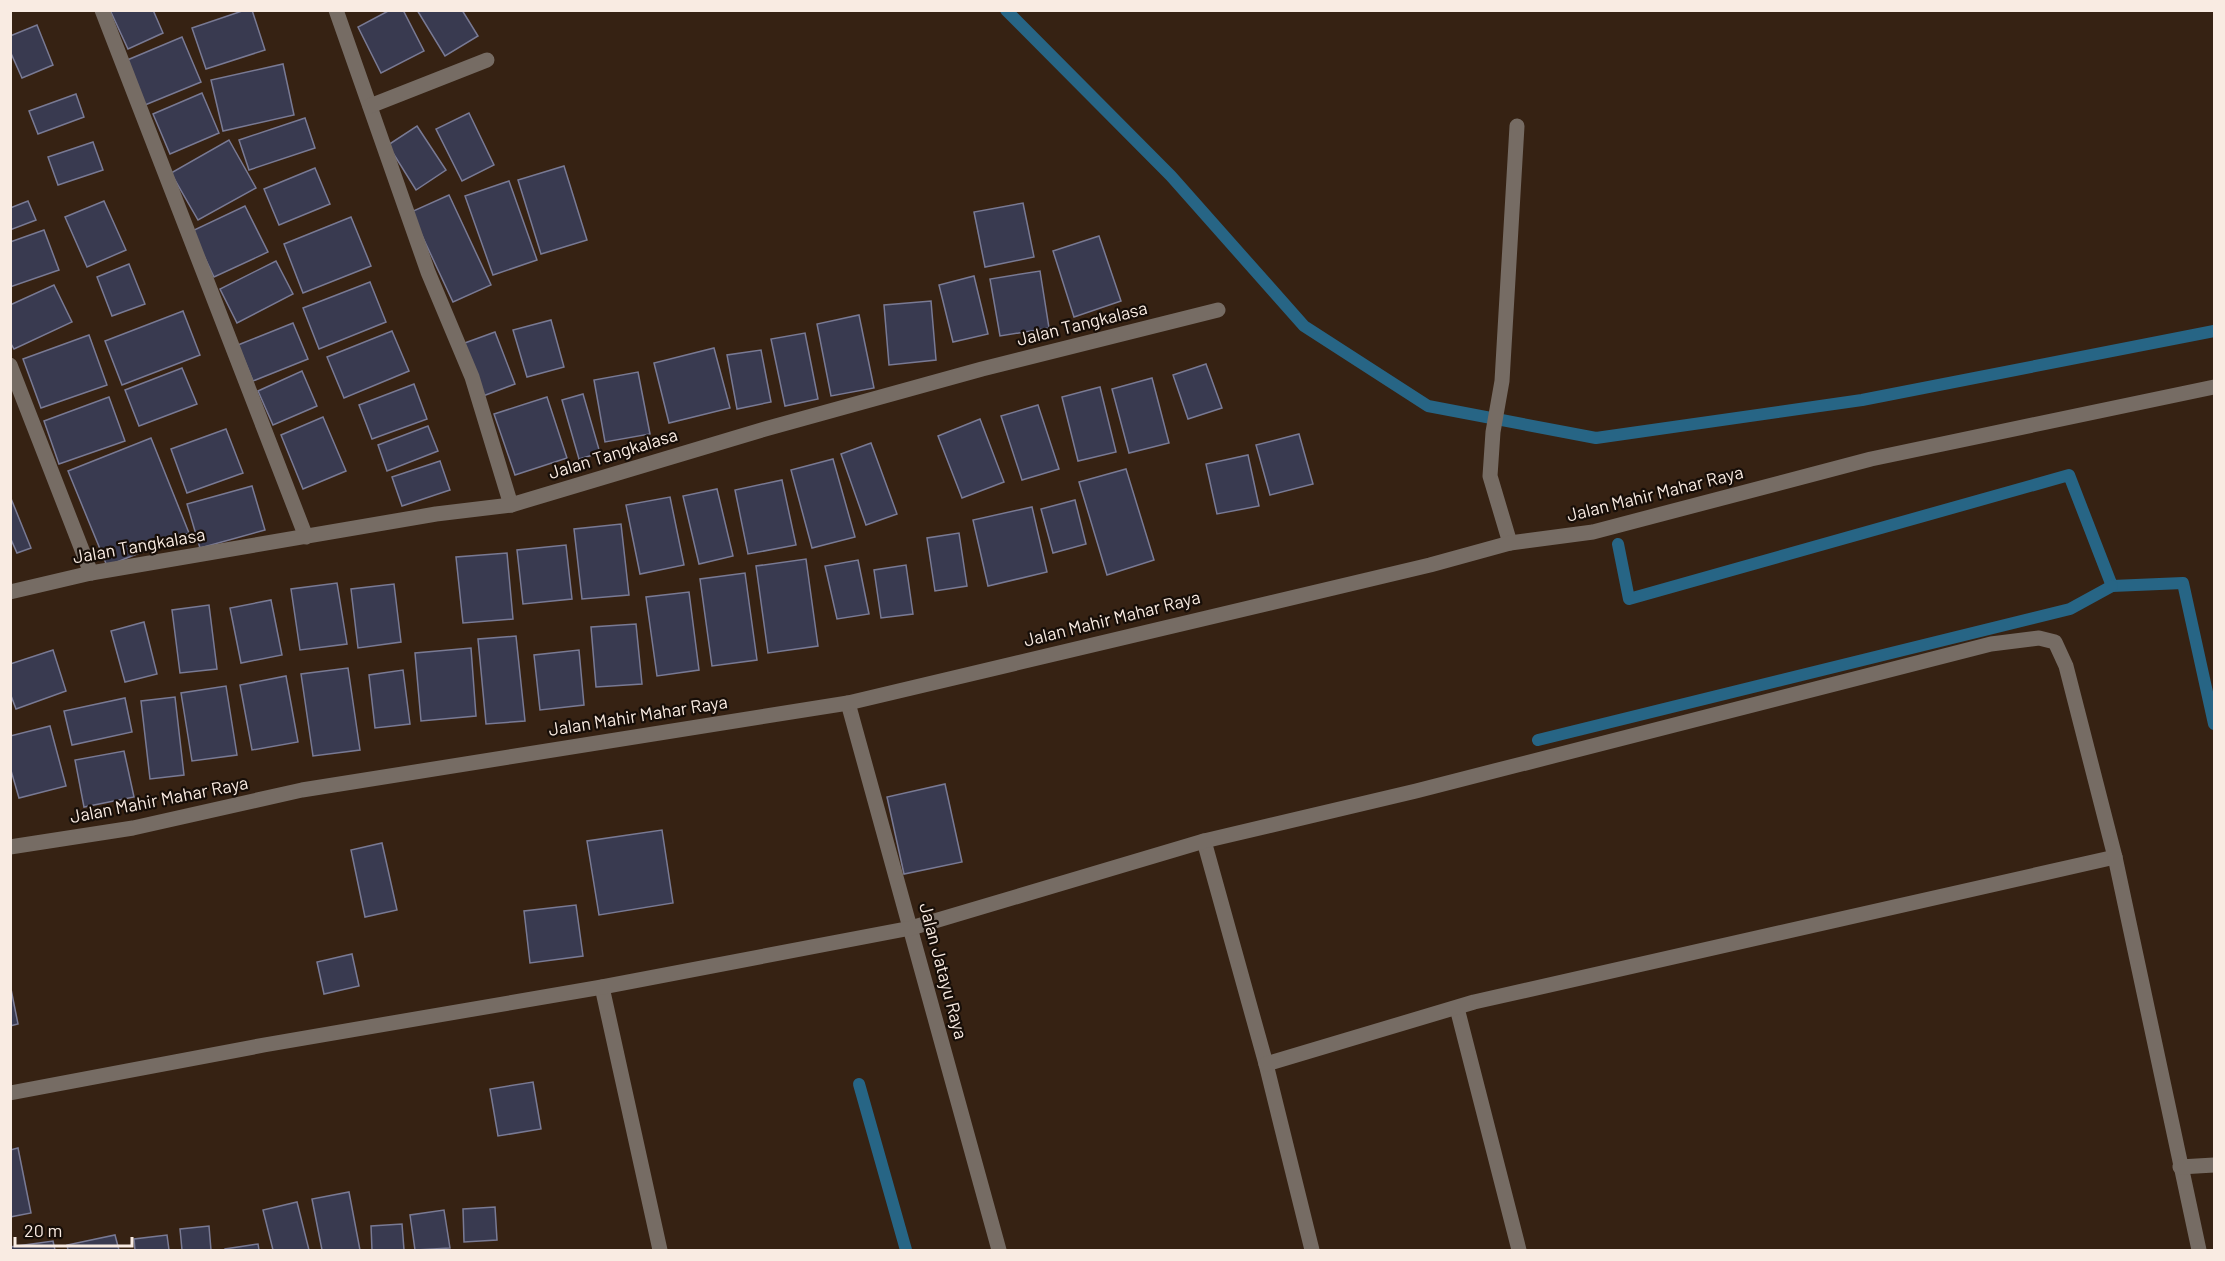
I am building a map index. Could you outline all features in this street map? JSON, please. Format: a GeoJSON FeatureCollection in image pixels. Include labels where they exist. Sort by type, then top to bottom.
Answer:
{"type":"FeatureCollection","features":[{"type":"Feature","properties":{"kind":"street"},"geometry":{"type":"LineString","coordinates":[[102,10],[306,537]]}},
{"type":"Feature","properties":{"kind":"street"},"geometry":{"type":"LineString","coordinates":[[336,10],[428,273],[472,377],[511,505]]}},
{"type":"Feature","properties":{"kind":"street"},"geometry":{"type":"LineString","coordinates":[[370,106],[487,60]]}},
{"type":"Feature","properties":{"kind":"street"},"geometry":{"type":"LineString","coordinates":[[1510,543],[1490,476],[1493,432],[1502,381],[1517,126]]}},
{"type":"Feature","properties":{"kind":"street","name":"Jalan Tangkalasa"},"geometry":{"type":"LineString","coordinates":[[10,592],[91,573],[436,514],[511,505],[765,429],[982,369],[1218,310]]}},
{"type":"Feature","properties":{"kind":"street"},"geometry":{"type":"LineString","coordinates":[[10,365],[91,573]]}},
{"type":"Feature","properties":{"kind":"street","name":"Jalan Mahir Mahar Raya"},"geometry":{"type":"LineString","coordinates":[[10,847],[133,828],[302,790],[848,703],[1430,565],[1510,543],[1593,532],[1871,459],[2214,387]]}},
{"type":"Feature","properties":{"kind":"street"},"geometry":{"type":"LineString","coordinates":[[10,1093],[264,1045],[602,987],[911,928],[1204,841],[1416,791],[1991,644],[2039,638],[2051,639],[2060,648],[2115,857],[2199,1251]]}},
{"type":"Feature","properties":{"kind":"street","name":"Jalan Jatayu Raya"},"geometry":{"type":"LineString","coordinates":[[848,703],[999,1251]]}},
{"type":"Feature","properties":{"kind":"street"},"geometry":{"type":"LineString","coordinates":[[1204,841],[1266,1064],[1312,1251]]}},
{"type":"Feature","properties":{"kind":"street"},"geometry":{"type":"LineString","coordinates":[[1266,1064],[1457,1008],[2115,857]]}},
{"type":"Feature","properties":{"kind":"street"},"geometry":{"type":"LineString","coordinates":[[602,987],[660,1251]]}},
{"type":"Feature","properties":{"kind":"street"},"geometry":{"type":"LineString","coordinates":[[1457,1008],[1519,1251]]}},
{"type":"Feature","properties":{"kind":"street"},"geometry":{"type":"LineString","coordinates":[[2180,1167],[2214,1165]]}},
{"type":"Feature","properties":{"kind":"building"},"geometry":{"type":"Polygon","coordinates":[[[110,10],[153,10],[163,33],[128,49],[110,10]]]}},
{"type":"Feature","properties":{"kind":"building"},"geometry":{"type":"Polygon","coordinates":[[[245,10],[252,10],[265,50],[206,69],[192,28],[245,10]]]}},
{"type":"Feature","properties":{"kind":"building"},"geometry":{"type":"Polygon","coordinates":[[[390,10],[403,10],[424,51],[381,73],[358,27],[390,10]]]}},
{"type":"Feature","properties":{"kind":"building"},"geometry":{"type":"Polygon","coordinates":[[[417,10],[462,10],[478,36],[445,56],[417,10]]]}},
{"type":"Feature","properties":{"kind":"building"},"geometry":{"type":"Polygon","coordinates":[[[37,25],[53,65],[22,78],[10,51],[10,36],[37,25]]]}},
{"type":"Feature","properties":{"kind":"building"},"geometry":{"type":"Polygon","coordinates":[[[182,37],[201,82],[145,105],[125,61],[182,37]]]}},
{"type":"Feature","properties":{"kind":"building"},"geometry":{"type":"Polygon","coordinates":[[[283,64],[294,115],[223,131],[211,80],[283,64]]]}},
{"type":"Feature","properties":{"kind":"building"},"geometry":{"type":"Polygon","coordinates":[[[202,93],[219,133],[170,154],[153,114],[202,93]]]}},
{"type":"Feature","properties":{"kind":"building"},"geometry":{"type":"Polygon","coordinates":[[[76,94],[84,117],[38,134],[29,111],[76,94]]]}},
{"type":"Feature","properties":{"kind":"building"},"geometry":{"type":"Polygon","coordinates":[[[469,113],[494,165],[462,181],[436,129],[469,113]]]}},
{"type":"Feature","properties":{"kind":"building"},"geometry":{"type":"Polygon","coordinates":[[[305,118],[315,148],[249,170],[239,140],[305,118]]]}},
{"type":"Feature","properties":{"kind":"building"},"geometry":{"type":"Polygon","coordinates":[[[417,126],[446,170],[416,190],[388,145],[417,126]]]}},
{"type":"Feature","properties":{"kind":"building"},"geometry":{"type":"Polygon","coordinates":[[[229,140],[256,188],[198,220],[171,173],[229,140]]]}},
{"type":"Feature","properties":{"kind":"building"},"geometry":{"type":"Polygon","coordinates":[[[93,142],[103,170],[58,185],[48,157],[93,142]]]}},
{"type":"Feature","properties":{"kind":"building"},"geometry":{"type":"Polygon","coordinates":[[[564,166],[587,240],[541,254],[518,180],[564,166]]]}},
{"type":"Feature","properties":{"kind":"building"},"geometry":{"type":"Polygon","coordinates":[[[315,168],[330,204],[279,225],[264,189],[315,168]]]}},
{"type":"Feature","properties":{"kind":"building"},"geometry":{"type":"Polygon","coordinates":[[[509,181],[537,260],[493,275],[465,196],[509,181]]]}},
{"type":"Feature","properties":{"kind":"building"},"geometry":{"type":"Polygon","coordinates":[[[449,195],[491,285],[453,302],[411,212],[449,195]]]}},
{"type":"Feature","properties":{"kind":"building"},"geometry":{"type":"Polygon","coordinates":[[[28,201],[36,220],[10,230],[10,208],[28,201]]]}},
{"type":"Feature","properties":{"kind":"building"},"geometry":{"type":"Polygon","coordinates":[[[104,201],[126,250],[87,267],[65,217],[104,201]]]}},
{"type":"Feature","properties":{"kind":"building"},"geometry":{"type":"Polygon","coordinates":[[[1023,203],[1034,257],[985,267],[974,212],[1023,203]]]}},
{"type":"Feature","properties":{"kind":"building"},"geometry":{"type":"Polygon","coordinates":[[[245,206],[268,252],[214,277],[192,231],[245,206]]]}},
{"type":"Feature","properties":{"kind":"building"},"geometry":{"type":"Polygon","coordinates":[[[351,217],[371,266],[303,293],[284,244],[351,217]]]}},
{"type":"Feature","properties":{"kind":"building"},"geometry":{"type":"Polygon","coordinates":[[[44,230],[59,270],[10,287],[10,242],[44,230]]]}},
{"type":"Feature","properties":{"kind":"building"},"geometry":{"type":"Polygon","coordinates":[[[1099,236],[1121,301],[1074,317],[1053,251],[1099,236]]]}},
{"type":"Feature","properties":{"kind":"building"},"geometry":{"type":"Polygon","coordinates":[[[276,261],[293,294],[237,323],[220,289],[276,261]]]}},
{"type":"Feature","properties":{"kind":"building"},"geometry":{"type":"Polygon","coordinates":[[[129,264],[145,304],[112,316],[97,277],[129,264]]]}},
{"type":"Feature","properties":{"kind":"building"},"geometry":{"type":"Polygon","coordinates":[[[1040,271],[1049,328],[1000,336],[990,279],[1040,271]]]}},
{"type":"Feature","properties":{"kind":"building"},"geometry":{"type":"Polygon","coordinates":[[[974,276],[988,334],[953,342],[939,285],[974,276]]]}},
{"type":"Feature","properties":{"kind":"building"},"geometry":{"type":"Polygon","coordinates":[[[370,282],[386,322],[319,349],[303,308],[370,282]]]}},
{"type":"Feature","properties":{"kind":"building"},"geometry":{"type":"Polygon","coordinates":[[[54,285],[72,322],[14,349],[10,342],[10,305],[54,285]]]}},
{"type":"Feature","properties":{"kind":"building"},"geometry":{"type":"Polygon","coordinates":[[[931,301],[936,360],[889,365],[884,305],[931,301]]]}},
{"type":"Feature","properties":{"kind":"building"},"geometry":{"type":"Polygon","coordinates":[[[183,311],[200,355],[122,385],[105,341],[183,311]]]}},
{"type":"Feature","properties":{"kind":"building"},"geometry":{"type":"Polygon","coordinates":[[[859,315],[874,388],[831,396],[817,324],[859,315]]]}},
{"type":"Feature","properties":{"kind":"building"},"geometry":{"type":"Polygon","coordinates":[[[551,320],[564,367],[527,377],[513,330],[551,320]]]}},
{"type":"Feature","properties":{"kind":"building"},"geometry":{"type":"Polygon","coordinates":[[[293,323],[308,359],[253,381],[238,345],[293,323]]]}},
{"type":"Feature","properties":{"kind":"building"},"geometry":{"type":"Polygon","coordinates":[[[392,331],[409,371],[344,398],[327,357],[392,331]]]}},
{"type":"Feature","properties":{"kind":"building"},"geometry":{"type":"Polygon","coordinates":[[[495,332],[515,384],[483,396],[462,344],[495,332]]]}},
{"type":"Feature","properties":{"kind":"building"},"geometry":{"type":"Polygon","coordinates":[[[805,333],[818,399],[785,406],[771,339],[805,333]]]}},
{"type":"Feature","properties":{"kind":"building"},"geometry":{"type":"Polygon","coordinates":[[[89,335],[107,385],[41,408],[23,359],[89,335]]]}},
{"type":"Feature","properties":{"kind":"building"},"geometry":{"type":"Polygon","coordinates":[[[714,348],[730,408],[669,423],[654,363],[714,348]]]}},
{"type":"Feature","properties":{"kind":"building"},"geometry":{"type":"Polygon","coordinates":[[[761,350],[771,402],[737,409],[727,355],[761,350]]]}},
{"type":"Feature","properties":{"kind":"building"},"geometry":{"type":"Polygon","coordinates":[[[1206,364],[1222,408],[1188,419],[1173,375],[1206,364]]]}},
{"type":"Feature","properties":{"kind":"building"},"geometry":{"type":"Polygon","coordinates":[[[182,368],[197,404],[139,426],[125,390],[182,368]]]}},
{"type":"Feature","properties":{"kind":"building"},"geometry":{"type":"Polygon","coordinates":[[[302,371],[317,406],[273,425],[258,391],[302,371]]]}},
{"type":"Feature","properties":{"kind":"building"},"geometry":{"type":"Polygon","coordinates":[[[638,372],[650,434],[605,442],[594,380],[638,372]]]}},
{"type":"Feature","properties":{"kind":"building"},"geometry":{"type":"Polygon","coordinates":[[[1152,378],[1169,443],[1129,453],[1112,389],[1152,378]]]}},
{"type":"Feature","properties":{"kind":"building"},"geometry":{"type":"Polygon","coordinates":[[[414,384],[427,419],[372,439],[359,405],[414,384]]]}},
{"type":"Feature","properties":{"kind":"building"},"geometry":{"type":"Polygon","coordinates":[[[1100,387],[1116,452],[1078,461],[1062,397],[1100,387]]]}},
{"type":"Feature","properties":{"kind":"building"},"geometry":{"type":"Polygon","coordinates":[[[583,394],[600,453],[579,459],[562,400],[583,394]]]}},
{"type":"Feature","properties":{"kind":"building"},"geometry":{"type":"Polygon","coordinates":[[[109,397],[125,441],[59,464],[44,421],[109,397]]]}},
{"type":"Feature","properties":{"kind":"building"},"geometry":{"type":"Polygon","coordinates":[[[547,397],[567,458],[515,475],[494,414],[547,397]]]}},
{"type":"Feature","properties":{"kind":"building"},"geometry":{"type":"Polygon","coordinates":[[[1038,405],[1059,469],[1022,480],[1001,416],[1038,405]]]}},
{"type":"Feature","properties":{"kind":"building"},"geometry":{"type":"Polygon","coordinates":[[[323,417],[346,471],[303,489],[281,435],[323,417]]]}},
{"type":"Feature","properties":{"kind":"building"},"geometry":{"type":"Polygon","coordinates":[[[980,419],[1004,482],[962,498],[938,436],[980,419]]]}},
{"type":"Feature","properties":{"kind":"building"},"geometry":{"type":"Polygon","coordinates":[[[428,426],[438,451],[387,471],[378,445],[428,426]]]}},
{"type":"Feature","properties":{"kind":"building"},"geometry":{"type":"Polygon","coordinates":[[[226,429],[243,473],[187,493],[171,449],[226,429]]]}},
{"type":"Feature","properties":{"kind":"building"},"geometry":{"type":"Polygon","coordinates":[[[1299,434],[1313,484],[1270,495],[1256,445],[1299,434]]]}},
{"type":"Feature","properties":{"kind":"building"},"geometry":{"type":"Polygon","coordinates":[[[151,438],[189,533],[107,566],[68,471],[151,438]]]}},
{"type":"Feature","properties":{"kind":"building"},"geometry":{"type":"Polygon","coordinates":[[[871,443],[897,514],[866,525],[841,454],[871,443]]]}},
{"type":"Feature","properties":{"kind":"building"},"geometry":{"type":"Polygon","coordinates":[[[1248,455],[1259,506],[1217,514],[1206,464],[1248,455]]]}},
{"type":"Feature","properties":{"kind":"building"},"geometry":{"type":"Polygon","coordinates":[[[833,459],[855,537],[812,548],[791,470],[833,459]]]}},
{"type":"Feature","properties":{"kind":"building"},"geometry":{"type":"Polygon","coordinates":[[[440,461],[450,490],[402,506],[392,477],[440,461]]]}},
{"type":"Feature","properties":{"kind":"building"},"geometry":{"type":"Polygon","coordinates":[[[1126,469],[1154,560],[1107,575],[1079,482],[1126,469]]]}},
{"type":"Feature","properties":{"kind":"building"},"geometry":{"type":"Polygon","coordinates":[[[782,480],[796,545],[748,554],[735,490],[782,480]]]}},
{"type":"Feature","properties":{"kind":"building"},"geometry":{"type":"Polygon","coordinates":[[[252,486],[265,530],[200,548],[187,504],[252,486]]]}},
{"type":"Feature","properties":{"kind":"building"},"geometry":{"type":"Polygon","coordinates":[[[717,489],[733,556],[699,564],[683,496],[717,489]]]}},
{"type":"Feature","properties":{"kind":"building"},"geometry":{"type":"Polygon","coordinates":[[[10,496],[31,548],[17,553],[10,537],[10,496]]]}},
{"type":"Feature","properties":{"kind":"building"},"geometry":{"type":"Polygon","coordinates":[[[670,497],[684,565],[640,574],[626,505],[670,497]]]}},
{"type":"Feature","properties":{"kind":"building"},"geometry":{"type":"Polygon","coordinates":[[[1075,500],[1086,544],[1053,553],[1041,509],[1075,500]]]}},
{"type":"Feature","properties":{"kind":"building"},"geometry":{"type":"Polygon","coordinates":[[[1032,507],[1047,572],[988,586],[973,520],[1032,507]]]}},
{"type":"Feature","properties":{"kind":"building"},"geometry":{"type":"Polygon","coordinates":[[[621,524],[629,595],[582,599],[574,529],[621,524]]]}},
{"type":"Feature","properties":{"kind":"building"},"geometry":{"type":"Polygon","coordinates":[[[959,533],[967,586],[935,591],[927,538],[959,533]]]}},
{"type":"Feature","properties":{"kind":"building"},"geometry":{"type":"Polygon","coordinates":[[[566,545],[572,599],[523,604],[517,550],[566,545]]]}},
{"type":"Feature","properties":{"kind":"building"},"geometry":{"type":"Polygon","coordinates":[[[507,553],[513,619],[463,623],[456,557],[507,553]]]}},
{"type":"Feature","properties":{"kind":"building"},"geometry":{"type":"Polygon","coordinates":[[[806,559],[818,646],[768,653],[756,566],[806,559]]]}},
{"type":"Feature","properties":{"kind":"building"},"geometry":{"type":"Polygon","coordinates":[[[858,560],[869,614],[837,619],[825,566],[858,560]]]}},
{"type":"Feature","properties":{"kind":"building"},"geometry":{"type":"Polygon","coordinates":[[[906,565],[913,614],[881,618],[874,570],[906,565]]]}},
{"type":"Feature","properties":{"kind":"building"},"geometry":{"type":"Polygon","coordinates":[[[745,573],[757,660],[712,666],[700,579],[745,573]]]}},
{"type":"Feature","properties":{"kind":"building"},"geometry":{"type":"Polygon","coordinates":[[[337,583],[347,644],[300,650],[291,589],[337,583]]]}},
{"type":"Feature","properties":{"kind":"building"},"geometry":{"type":"Polygon","coordinates":[[[394,584],[401,642],[358,648],[351,589],[394,584]]]}},
{"type":"Feature","properties":{"kind":"building"},"geometry":{"type":"Polygon","coordinates":[[[689,592],[699,670],[657,676],[646,597],[689,592]]]}},
{"type":"Feature","properties":{"kind":"building"},"geometry":{"type":"Polygon","coordinates":[[[271,600],[282,655],[241,663],[230,608],[271,600]]]}},
{"type":"Feature","properties":{"kind":"building"},"geometry":{"type":"Polygon","coordinates":[[[209,605],[217,669],[180,673],[172,610],[209,605]]]}},
{"type":"Feature","properties":{"kind":"building"},"geometry":{"type":"Polygon","coordinates":[[[144,622],[157,674],[125,682],[111,631],[144,622]]]}},
{"type":"Feature","properties":{"kind":"building"},"geometry":{"type":"Polygon","coordinates":[[[636,624],[642,684],[596,687],[591,627],[636,624]]]}},
{"type":"Feature","properties":{"kind":"building"},"geometry":{"type":"Polygon","coordinates":[[[516,636],[525,721],[486,724],[478,639],[516,636]]]}},
{"type":"Feature","properties":{"kind":"building"},"geometry":{"type":"Polygon","coordinates":[[[471,648],[476,716],[421,721],[415,653],[471,648]]]}},
{"type":"Feature","properties":{"kind":"building"},"geometry":{"type":"Polygon","coordinates":[[[53,650],[66,691],[16,709],[10,693],[10,664],[53,650]]]}},
{"type":"Feature","properties":{"kind":"building"},"geometry":{"type":"Polygon","coordinates":[[[579,650],[584,705],[540,710],[534,655],[579,650]]]}},
{"type":"Feature","properties":{"kind":"building"},"geometry":{"type":"Polygon","coordinates":[[[348,668],[360,750],[313,756],[301,674],[348,668]]]}},
{"type":"Feature","properties":{"kind":"building"},"geometry":{"type":"Polygon","coordinates":[[[403,670],[410,724],[375,728],[369,675],[403,670]]]}},
{"type":"Feature","properties":{"kind":"building"},"geometry":{"type":"Polygon","coordinates":[[[286,676],[298,742],[252,750],[240,685],[286,676]]]}},
{"type":"Feature","properties":{"kind":"building"},"geometry":{"type":"Polygon","coordinates":[[[226,686],[237,755],[192,761],[181,693],[226,686]]]}},
{"type":"Feature","properties":{"kind":"building"},"geometry":{"type":"Polygon","coordinates":[[[175,697],[184,775],[150,779],[141,701],[175,697]]]}},
{"type":"Feature","properties":{"kind":"building"},"geometry":{"type":"Polygon","coordinates":[[[125,698],[132,732],[72,745],[64,711],[125,698]]]}},
{"type":"Feature","properties":{"kind":"building"},"geometry":{"type":"Polygon","coordinates":[[[50,726],[66,786],[19,798],[10,767],[10,736],[50,726]]]}},
{"type":"Feature","properties":{"kind":"building"},"geometry":{"type":"Polygon","coordinates":[[[124,751],[134,797],[84,807],[75,760],[124,751]]]}},
{"type":"Feature","properties":{"kind":"building"},"geometry":{"type":"Polygon","coordinates":[[[945,784],[962,862],[904,874],[887,797],[945,784]]]}},
{"type":"Feature","properties":{"kind":"building"},"geometry":{"type":"Polygon","coordinates":[[[662,830],[673,903],[599,915],[587,841],[662,830]]]}},
{"type":"Feature","properties":{"kind":"building"},"geometry":{"type":"Polygon","coordinates":[[[382,843],[397,910],[365,917],[351,850],[382,843]]]}},
{"type":"Feature","properties":{"kind":"building"},"geometry":{"type":"Polygon","coordinates":[[[576,905],[583,956],[530,963],[524,911],[576,905]]]}},
{"type":"Feature","properties":{"kind":"building"},"geometry":{"type":"Polygon","coordinates":[[[352,954],[359,986],[324,994],[317,962],[352,954]]]}},
{"type":"Feature","properties":{"kind":"building"},"geometry":{"type":"Polygon","coordinates":[[[10,984],[18,1024],[10,1026],[10,984]]]}},
{"type":"Feature","properties":{"kind":"building"},"geometry":{"type":"Polygon","coordinates":[[[533,1082],[541,1129],[498,1136],[490,1089],[533,1082]]]}},
{"type":"Feature","properties":{"kind":"building"},"geometry":{"type":"Polygon","coordinates":[[[18,1148],[31,1213],[10,1217],[10,1150],[18,1148]]]}},
{"type":"Feature","properties":{"kind":"building"},"geometry":{"type":"Polygon","coordinates":[[[349,1192],[360,1250],[322,1250],[312,1199],[349,1192]]]}},
{"type":"Feature","properties":{"kind":"building"},"geometry":{"type":"Polygon","coordinates":[[[297,1202],[309,1250],[273,1250],[263,1210],[297,1202]]]}},
{"type":"Feature","properties":{"kind":"building"},"geometry":{"type":"Polygon","coordinates":[[[495,1207],[497,1240],[464,1242],[463,1209],[495,1207]]]}},
{"type":"Feature","properties":{"kind":"building"},"geometry":{"type":"Polygon","coordinates":[[[444,1210],[450,1248],[415,1250],[410,1215],[444,1210]]]}},
{"type":"Feature","properties":{"kind":"building"},"geometry":{"type":"Polygon","coordinates":[[[402,1224],[404,1250],[372,1250],[371,1226],[402,1224]]]}},
{"type":"Feature","properties":{"kind":"building"},"geometry":{"type":"Polygon","coordinates":[[[209,1226],[211,1250],[182,1250],[180,1229],[209,1226]]]}},
{"type":"Feature","properties":{"kind":"building"},"geometry":{"type":"Polygon","coordinates":[[[115,1235],[119,1250],[68,1250],[67,1245],[115,1235]]]}},
{"type":"Feature","properties":{"kind":"building"},"geometry":{"type":"Polygon","coordinates":[[[167,1235],[169,1250],[135,1250],[134,1239],[167,1235]]]}},
{"type":"Feature","properties":{"kind":"building"},"geometry":{"type":"Polygon","coordinates":[[[53,1241],[55,1250],[10,1250],[10,1247],[53,1241]]]}},
{"type":"Feature","properties":{"kind":"building"},"geometry":{"type":"Polygon","coordinates":[[[258,1244],[259,1250],[225,1250],[225,1249],[258,1244]]]}},
{"type":"Feature","properties":{"kind":"waterway"},"geometry":{"type":"LineString","coordinates":[[1006,10],[1171,176],[1304,326],[1428,406],[1596,438],[1862,400],[2214,331]]}},
{"type":"Feature","properties":{"kind":"waterway"},"geometry":{"type":"LineString","coordinates":[[1618,544],[1629,599],[2069,475],[2112,586],[2183,583],[2214,724]]}},
{"type":"Feature","properties":{"kind":"waterway"},"geometry":{"type":"LineString","coordinates":[[1538,740],[2070,609],[2112,586]]}},
{"type":"Feature","properties":{"kind":"waterway"},"geometry":{"type":"LineString","coordinates":[[859,1084],[906,1250]]}}]}
